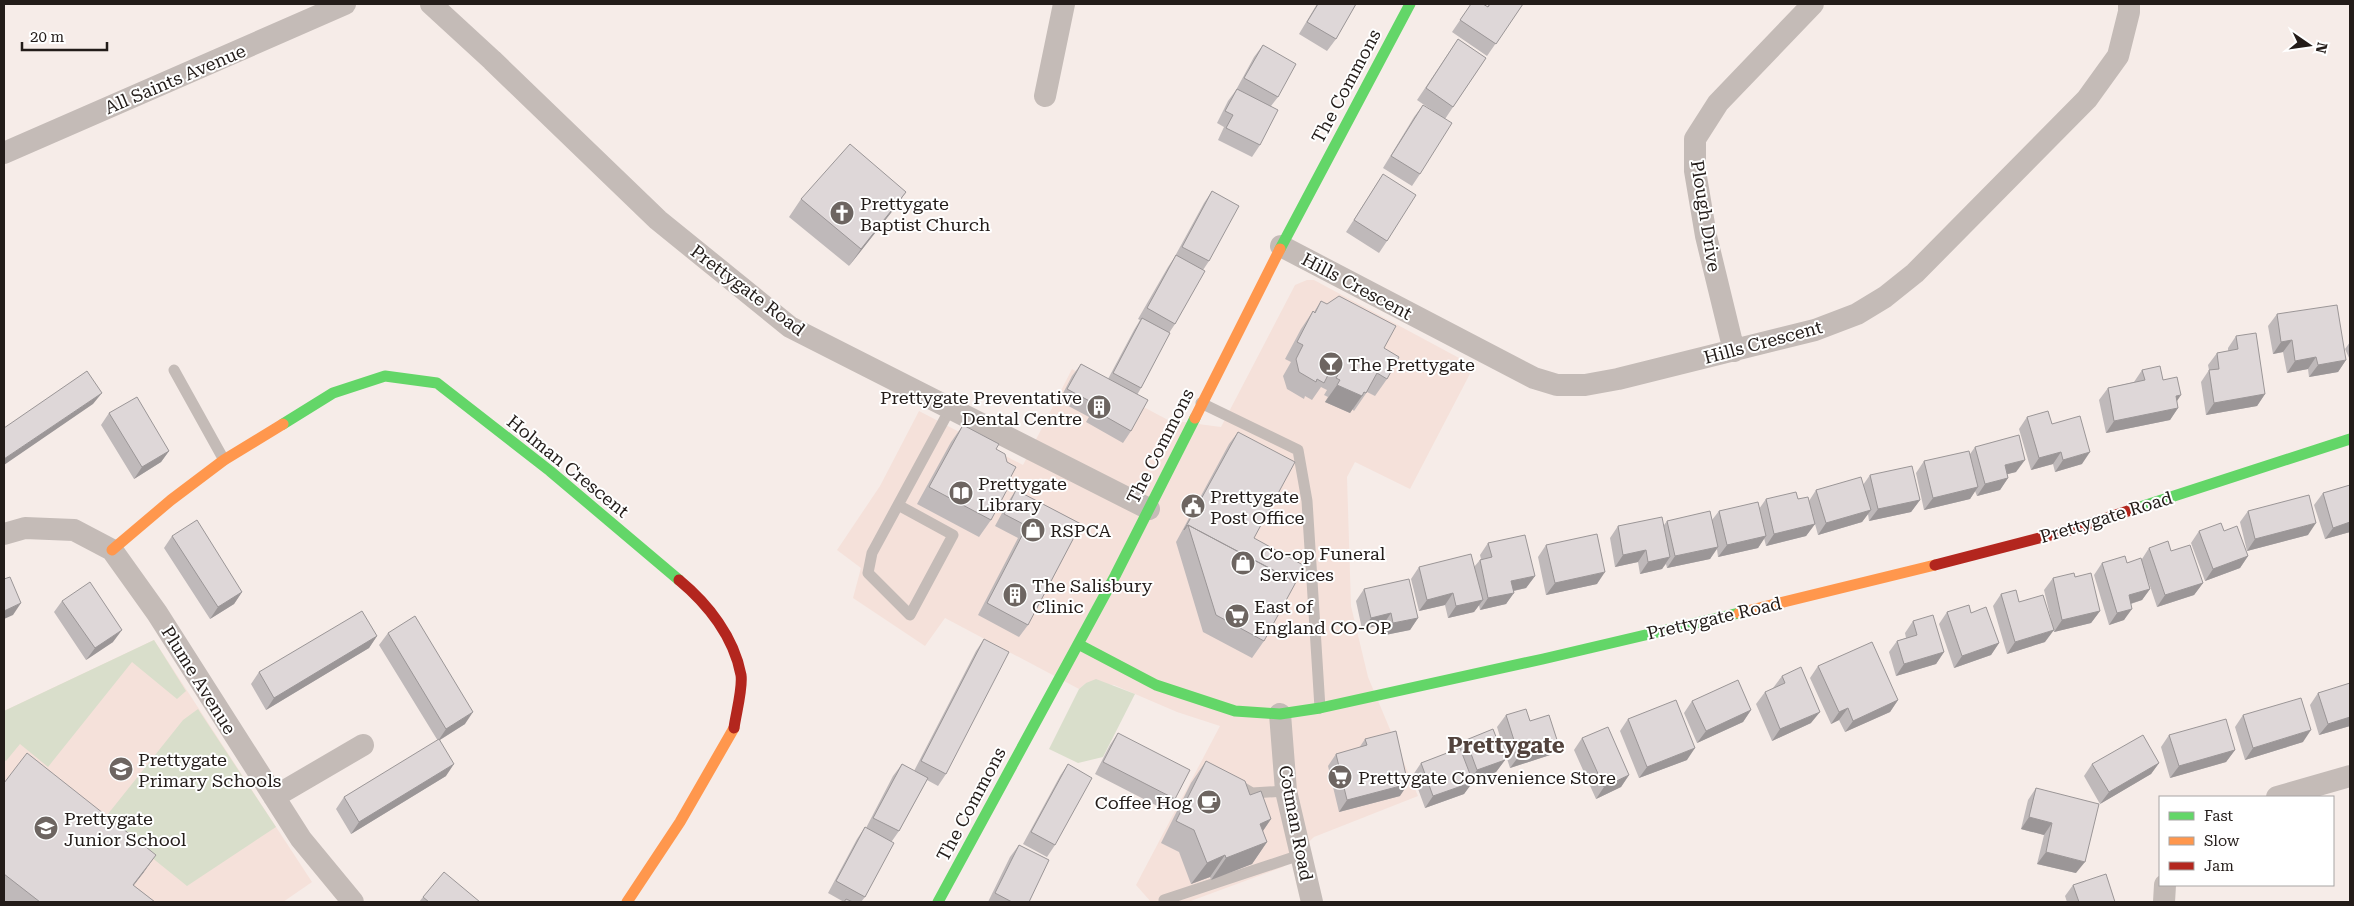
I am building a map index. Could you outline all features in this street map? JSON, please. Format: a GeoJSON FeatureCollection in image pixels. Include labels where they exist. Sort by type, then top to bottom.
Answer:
{"type":"FeatureCollection","features":[{"type":"Feature","properties":{"kind":"street","name":"All Saints Avenue"},"geometry":{"type":"LineString","coordinates":[[4,153],[346,4]]}},
{"type":"Feature","properties":{"kind":"street","name":"Prettygate Road"},"geometry":{"type":"LineString","coordinates":[[431,4],[658,220],[790,327],[1149,509]]}},
{"type":"Feature","properties":{"kind":"street"},"geometry":{"type":"LineString","coordinates":[[1045,96],[1064,4]]}},
{"type":"Feature","properties":{"kind":"street","name":"The Commons"},"geometry":{"type":"LineString","coordinates":[[938,902],[1149,509],[1281,246],[1410,4]]}},
{"type":"Feature","properties":{"kind":"street","name":"Plough Drive"},"geometry":{"type":"LineString","coordinates":[[1734,351],[1706,236],[1695,171],[1695,139],[1718,103],[1813,4]]}},
{"type":"Feature","properties":{"kind":"street","name":"Hills Crescent"},"geometry":{"type":"LineString","coordinates":[[1281,246],[1534,378],[1557,385],[1585,385],[1618,379],[1815,330],[1857,314],[1886,297],[1916,273],[2086,99],[2118,56],[2130,12],[2129,4]]}},
{"type":"Feature","properties":{"kind":"street","name":"Holman Crescent"},"geometry":{"type":"LineString","coordinates":[[112,550],[171,500],[224,460],[333,393],[385,376],[437,383],[550,471],[689,588],[726,633],[741,676],[734,731],[680,822],[627,902]]}},
{"type":"Feature","properties":{"kind":"street","name":"Prettygate Road"},"geometry":{"type":"LineString","coordinates":[[1078,644],[1156,685],[1235,712],[1280,714],[1320,708],[1881,579],[2060,533],[2350,439]]}},
{"type":"Feature","properties":{"kind":"street","name":"Plume Avenue"},"geometry":{"type":"LineString","coordinates":[[4,534],[26,528],[74,530],[112,550],[157,612],[301,839],[353,902]]}},
{"type":"Feature","properties":{"kind":"street","name":"Cotman Road"},"geometry":{"type":"LineString","coordinates":[[1280,714],[1286,791],[1312,902]]}},
{"type":"Feature","properties":{"kind":"street"},"geometry":{"type":"LineString","coordinates":[[274,798],[362,745]]}},
{"type":"Feature","properties":{"kind":"street"},"geometry":{"type":"LineString","coordinates":[[2280,796],[2350,776]]}},
{"type":"Feature","properties":{"kind":"street"},"geometry":{"type":"LineString","coordinates":[[2164,902],[2165,886]]}},
{"type":"Feature","properties":{"kind":"lane"},"geometry":{"type":"LineString","coordinates":[[174,370],[224,460]]}},
{"type":"Feature","properties":{"kind":"lane"},"geometry":{"type":"LineString","coordinates":[[1201,404],[1298,450],[1307,500],[1320,708]]}},
{"type":"Feature","properties":{"kind":"lane"},"geometry":{"type":"LineString","coordinates":[[898,506],[952,535],[910,615],[868,572],[872,553],[950,409]]}},
{"type":"Feature","properties":{"kind":"lane"},"geometry":{"type":"LineString","coordinates":[[1234,782],[1252,793],[1286,791]]}},
{"type":"Feature","properties":{"kind":"lane"},"geometry":{"type":"LineString","coordinates":[[1164,900],[1300,854]]}},
{"type":"Feature","properties":{"kind":"shaded area"},"geometry":{"type":"Polygon","coordinates":[[[1307,280],[1314,280],[1474,366],[1410,489],[1355,462],[1347,477],[1351,606],[1368,677],[1418,796],[1314,837],[1283,867],[1188,902],[1151,902],[1136,885],[1220,726],[1177,712],[1114,685],[1086,683],[1079,689],[945,618],[925,646],[853,598],[861,568],[837,550],[880,486],[919,411],[1023,465],[1072,369],[1168,420],[1221,427],[1295,285],[1307,280]]]}},
{"type":"Feature","properties":{"kind":"shaded area","name":"Prettygate Primary Schools"},"geometry":{"type":"Polygon","coordinates":[[[154,640],[312,882],[283,902],[4,902],[4,711],[154,640]]]}},
{"type":"Feature","properties":{"kind":"green space"},"geometry":{"type":"Polygon","coordinates":[[[154,640],[186,691],[177,699],[132,662],[48,767],[20,744],[6,761],[4,760],[4,711],[154,640]]]}},
{"type":"Feature","properties":{"kind":"green space"},"geometry":{"type":"Polygon","coordinates":[[[1096,679],[1135,694],[1103,757],[1078,763],[1049,749],[1079,689],[1086,683],[1096,679]]]}},
{"type":"Feature","properties":{"kind":"green space"},"geometry":{"type":"Polygon","coordinates":[[[198,709],[276,827],[187,886],[104,819],[183,720],[198,709]]]}},
{"type":"Feature","properties":{"kind":"building"},"geometry":{"type":"Polygon","coordinates":[[[1318,4],[1356,4],[1336,39],[1307,22],[1318,4]]]}},
{"type":"Feature","properties":{"kind":"building"},"geometry":{"type":"Polygon","coordinates":[[[1471,4],[1483,4],[1488,7],[1490,4],[1523,4],[1496,44],[1460,20],[1471,4]]]}},
{"type":"Feature","properties":{"kind":"building"},"geometry":{"type":"Polygon","coordinates":[[[1458,39],[1486,58],[1453,107],[1426,88],[1458,39]]]}},
{"type":"Feature","properties":{"kind":"building"},"geometry":{"type":"Polygon","coordinates":[[[1263,45],[1296,64],[1278,97],[1244,78],[1263,45]]]}},
{"type":"Feature","properties":{"kind":"building"},"geometry":{"type":"Polygon","coordinates":[[[1237,89],[1278,110],[1260,145],[1226,128],[1233,115],[1225,111],[1237,89]]]}},
{"type":"Feature","properties":{"kind":"building"},"geometry":{"type":"Polygon","coordinates":[[[1423,105],[1452,123],[1420,174],[1391,156],[1423,105]]]}},
{"type":"Feature","properties":{"kind":"building","name":"Prettygate Baptist Church"},"geometry":{"type":"Polygon","coordinates":[[[850,144],[906,192],[861,249],[801,199],[850,144]]]}},
{"type":"Feature","properties":{"kind":"building"},"geometry":{"type":"Polygon","coordinates":[[[1383,174],[1416,195],[1387,241],[1354,220],[1383,174]]]}},
{"type":"Feature","properties":{"kind":"building"},"geometry":{"type":"Polygon","coordinates":[[[1212,191],[1239,206],[1209,261],[1182,247],[1212,191]]]}},
{"type":"Feature","properties":{"kind":"building"},"geometry":{"type":"Polygon","coordinates":[[[1176,255],[1205,271],[1175,324],[1147,308],[1176,255]]]}},
{"type":"Feature","properties":{"kind":"building","name":"The Prettygate"},"geometry":{"type":"Polygon","coordinates":[[[1339,296],[1396,326],[1384,348],[1399,357],[1387,379],[1377,373],[1366,393],[1364,392],[1362,396],[1337,385],[1340,380],[1336,378],[1339,373],[1331,369],[1324,383],[1317,379],[1316,382],[1299,372],[1296,359],[1303,345],[1297,342],[1313,311],[1315,313],[1321,301],[1327,304],[1339,296]]]}},
{"type":"Feature","properties":{"kind":"building"},"geometry":{"type":"Polygon","coordinates":[[[2337,305],[2346,360],[2318,365],[2316,357],[2295,361],[2292,340],[2281,342],[2277,314],[2337,305]]]}},
{"type":"Feature","properties":{"kind":"building"},"geometry":{"type":"Polygon","coordinates":[[[1142,318],[1170,333],[1141,388],[1113,373],[1142,318]]]}},
{"type":"Feature","properties":{"kind":"building"},"geometry":{"type":"Polygon","coordinates":[[[2256,333],[2265,394],[2214,403],[2209,370],[2219,369],[2217,353],[2238,349],[2236,336],[2256,333]]]}},
{"type":"Feature","properties":{"kind":"building"},"geometry":{"type":"Polygon","coordinates":[[[1081,364],[1148,400],[1131,431],[1094,410],[1097,405],[1067,389],[1081,364]]]}},
{"type":"Feature","properties":{"kind":"building"},"geometry":{"type":"Polygon","coordinates":[[[2160,366],[2163,380],[2177,377],[2181,395],[2176,396],[2178,408],[2114,421],[2108,388],[2145,380],[2142,370],[2160,366]]]}},
{"type":"Feature","properties":{"kind":"building"},"geometry":{"type":"Polygon","coordinates":[[[87,371],[102,393],[4,459],[4,428],[87,371]]]}},
{"type":"Feature","properties":{"kind":"building"},"geometry":{"type":"Polygon","coordinates":[[[137,397],[169,451],[142,467],[109,413],[137,397]]]}},
{"type":"Feature","properties":{"kind":"building"},"geometry":{"type":"Polygon","coordinates":[[[2048,411],[2052,424],[2080,416],[2090,452],[2063,460],[2061,452],[2039,458],[2027,417],[2048,411]]]}},
{"type":"Feature","properties":{"kind":"building","name":"Prettygate Library"},"geometry":{"type":"Polygon","coordinates":[[[963,425],[999,444],[996,449],[1005,454],[1007,462],[1016,467],[1007,484],[1009,486],[991,520],[929,487],[963,425]]]}},
{"type":"Feature","properties":{"kind":"building"},"geometry":{"type":"Polygon","coordinates":[[[1238,432],[1295,462],[1254,538],[1303,565],[1295,582],[1188,525],[1184,530],[1238,432]]]}},
{"type":"Feature","properties":{"kind":"building"},"geometry":{"type":"Polygon","coordinates":[[[2019,435],[2025,460],[2005,465],[2008,478],[1985,484],[1975,447],[2019,435]]]}},
{"type":"Feature","properties":{"kind":"building"},"geometry":{"type":"Polygon","coordinates":[[[1969,451],[1978,487],[1933,498],[1924,461],[1969,451]]]}},
{"type":"Feature","properties":{"kind":"building"},"geometry":{"type":"Polygon","coordinates":[[[1912,466],[1920,500],[1878,509],[1870,475],[1912,466]]]}},
{"type":"Feature","properties":{"kind":"building"},"geometry":{"type":"Polygon","coordinates":[[[1861,477],[1871,510],[1826,523],[1816,490],[1861,477]]]}},
{"type":"Feature","properties":{"kind":"building"},"geometry":{"type":"Polygon","coordinates":[[[2350,485],[2350,522],[2333,528],[2323,493],[2350,485]]]}},
{"type":"Feature","properties":{"kind":"building"},"geometry":{"type":"Polygon","coordinates":[[[1016,490],[1081,524],[1028,625],[987,603],[1027,526],[1004,514],[1016,490]]]}},
{"type":"Feature","properties":{"kind":"building"},"geometry":{"type":"Polygon","coordinates":[[[1796,492],[1798,499],[1808,497],[1815,524],[1774,534],[1766,499],[1796,492]]]}},
{"type":"Feature","properties":{"kind":"building"},"geometry":{"type":"Polygon","coordinates":[[[2309,495],[2316,523],[2255,539],[2248,511],[2309,495]]]}},
{"type":"Feature","properties":{"kind":"building"},"geometry":{"type":"Polygon","coordinates":[[[1758,502],[1766,536],[1727,545],[1719,511],[1758,502]]]}},
{"type":"Feature","properties":{"kind":"building"},"geometry":{"type":"Polygon","coordinates":[[[1710,511],[1718,547],[1675,556],[1667,521],[1710,511]]]}},
{"type":"Feature","properties":{"kind":"building"},"geometry":{"type":"Polygon","coordinates":[[[1662,517],[1670,557],[1648,562],[1646,550],[1623,555],[1618,526],[1662,517]]]}},
{"type":"Feature","properties":{"kind":"building"},"geometry":{"type":"Polygon","coordinates":[[[197,520],[242,592],[218,607],[172,536],[197,520]]]}},
{"type":"Feature","properties":{"kind":"building"},"geometry":{"type":"Polygon","coordinates":[[[2221,523],[2224,531],[2237,526],[2248,556],[2213,569],[2199,531],[2221,523]]]}},
{"type":"Feature","properties":{"kind":"building"},"geometry":{"type":"Polygon","coordinates":[[[1188,525],[1296,582],[1264,641],[1216,615],[1188,525]]]}},
{"type":"Feature","properties":{"kind":"building"},"geometry":{"type":"Polygon","coordinates":[[[1597,534],[1605,572],[1555,583],[1546,545],[1597,534]]]}},
{"type":"Feature","properties":{"kind":"building"},"geometry":{"type":"Polygon","coordinates":[[[1525,535],[1535,576],[1511,581],[1514,593],[1488,598],[1480,560],[1492,557],[1488,543],[1525,535]]]}},
{"type":"Feature","properties":{"kind":"building"},"geometry":{"type":"Polygon","coordinates":[[[2168,541],[2171,551],[2190,545],[2203,583],[2165,595],[2149,548],[2168,541]]]}},
{"type":"Feature","properties":{"kind":"building"},"geometry":{"type":"Polygon","coordinates":[[[1471,554],[1483,600],[1456,606],[1453,593],[1427,600],[1419,567],[1471,554]]]}},
{"type":"Feature","properties":{"kind":"building"},"geometry":{"type":"Polygon","coordinates":[[[2125,556],[2127,563],[2141,558],[2150,589],[2129,595],[2132,609],[2117,613],[2102,563],[2125,556]]]}},
{"type":"Feature","properties":{"kind":"building"},"geometry":{"type":"Polygon","coordinates":[[[2074,573],[2075,577],[2091,573],[2100,611],[2062,620],[2053,578],[2074,573]]]}},
{"type":"Feature","properties":{"kind":"building"},"geometry":{"type":"Polygon","coordinates":[[[10,577],[21,603],[4,611],[4,579],[10,577]]]}},
{"type":"Feature","properties":{"kind":"building"},"geometry":{"type":"Polygon","coordinates":[[[1409,579],[1418,618],[1393,623],[1391,613],[1371,618],[1364,589],[1409,579]]]}},
{"type":"Feature","properties":{"kind":"building"},"geometry":{"type":"Polygon","coordinates":[[[90,582],[122,630],[95,648],[62,601],[90,582]]]}},
{"type":"Feature","properties":{"kind":"building"},"geometry":{"type":"Polygon","coordinates":[[[2016,590],[2019,602],[2043,595],[2054,630],[2015,642],[2001,594],[2016,590]]]}},
{"type":"Feature","properties":{"kind":"building"},"geometry":{"type":"Polygon","coordinates":[[[1969,605],[1971,613],[1986,607],[1999,643],[1962,656],[1947,612],[1969,605]]]}},
{"type":"Feature","properties":{"kind":"building"},"geometry":{"type":"Polygon","coordinates":[[[362,611],[377,636],[274,698],[259,672],[362,611]]]}},
{"type":"Feature","properties":{"kind":"building"},"geometry":{"type":"Polygon","coordinates":[[[1933,615],[1944,652],[1904,664],[1897,641],[1917,635],[1913,621],[1933,615]]]}},
{"type":"Feature","properties":{"kind":"building"},"geometry":{"type":"Polygon","coordinates":[[[415,616],[473,712],[446,729],[388,633],[415,616]]]}},
{"type":"Feature","properties":{"kind":"building"},"geometry":{"type":"Polygon","coordinates":[[[984,639],[1009,652],[946,774],[921,761],[984,639]]]}},
{"type":"Feature","properties":{"kind":"building"},"geometry":{"type":"Polygon","coordinates":[[[1872,642],[1898,700],[1853,721],[1848,708],[1839,712],[1818,666],[1872,642]]]}},
{"type":"Feature","properties":{"kind":"building"},"geometry":{"type":"Polygon","coordinates":[[[1801,667],[1820,712],[1780,729],[1765,692],[1785,683],[1782,676],[1801,667]]]}},
{"type":"Feature","properties":{"kind":"building"},"geometry":{"type":"Polygon","coordinates":[[[1738,680],[1751,710],[1706,731],[1692,701],[1738,680]]]}},
{"type":"Feature","properties":{"kind":"building"},"geometry":{"type":"Polygon","coordinates":[[[2350,683],[2350,717],[2328,724],[2318,693],[2350,683]]]}},
{"type":"Feature","properties":{"kind":"building"},"geometry":{"type":"Polygon","coordinates":[[[2301,698],[2311,730],[2253,748],[2243,715],[2301,698]]]}},
{"type":"Feature","properties":{"kind":"building"},"geometry":{"type":"Polygon","coordinates":[[[1676,700],[1695,748],[1647,767],[1628,719],[1676,700]]]}},
{"type":"Feature","properties":{"kind":"building"},"geometry":{"type":"Polygon","coordinates":[[[1526,709],[1530,721],[1549,715],[1558,743],[1519,756],[1506,715],[1526,709]]]}},
{"type":"Feature","properties":{"kind":"building"},"geometry":{"type":"Polygon","coordinates":[[[2226,719],[2235,750],[2179,766],[2169,735],[2226,719]]]}},
{"type":"Feature","properties":{"kind":"building"},"geometry":{"type":"Polygon","coordinates":[[[1608,727],[1629,775],[1604,787],[1582,738],[1608,727]]]}},
{"type":"Feature","properties":{"kind":"building"},"geometry":{"type":"Polygon","coordinates":[[[1493,729],[1505,760],[1477,770],[1466,740],[1493,729]]]}},
{"type":"Feature","properties":{"kind":"building"},"geometry":{"type":"Polygon","coordinates":[[[1396,731],[1408,784],[1347,800],[1336,754],[1367,745],[1365,739],[1396,731]]]}},
{"type":"Feature","properties":{"kind":"building"},"geometry":{"type":"Polygon","coordinates":[[[1118,733],[1190,770],[1175,799],[1103,762],[1118,733]]]}},
{"type":"Feature","properties":{"kind":"building"},"geometry":{"type":"Polygon","coordinates":[[[2143,735],[2159,763],[2109,792],[2092,764],[2143,735]]]}},
{"type":"Feature","properties":{"kind":"building"},"geometry":{"type":"Polygon","coordinates":[[[439,739],[454,764],[359,822],[344,797],[439,739]]]}},
{"type":"Feature","properties":{"kind":"building"},"geometry":{"type":"Polygon","coordinates":[[[1460,748],[1473,782],[1433,796],[1421,763],[1460,748]]]}},
{"type":"Feature","properties":{"kind":"building","name":"Prettygate Junior School"},"geometry":{"type":"Polygon","coordinates":[[[27,753],[156,855],[133,885],[155,902],[40,902],[4,874],[4,783],[27,753]]]}},
{"type":"Feature","properties":{"kind":"building"},"geometry":{"type":"Polygon","coordinates":[[[1206,761],[1245,781],[1250,795],[1261,791],[1271,819],[1260,824],[1267,842],[1226,858],[1225,855],[1207,863],[1194,830],[1176,821],[1206,761]]]}},
{"type":"Feature","properties":{"kind":"building"},"geometry":{"type":"Polygon","coordinates":[[[902,764],[928,778],[899,831],[873,818],[902,764]]]}},
{"type":"Feature","properties":{"kind":"building"},"geometry":{"type":"Polygon","coordinates":[[[1068,764],[1092,778],[1055,845],[1031,832],[1068,764]]]}},
{"type":"Feature","properties":{"kind":"building"},"geometry":{"type":"Polygon","coordinates":[[[2036,788],[2099,804],[2085,862],[2046,852],[2052,823],[2029,817],[2036,788]]]}},
{"type":"Feature","properties":{"kind":"building"},"geometry":{"type":"Polygon","coordinates":[[[865,827],[894,843],[865,897],[836,881],[865,827]]]}},
{"type":"Feature","properties":{"kind":"building"},"geometry":{"type":"Polygon","coordinates":[[[1019,845],[1049,860],[1029,902],[1012,902],[995,893],[1019,845]]]}},
{"type":"Feature","properties":{"kind":"building"},"geometry":{"type":"Polygon","coordinates":[[[444,872],[480,902],[429,902],[423,897],[444,872]]]}},
{"type":"Feature","properties":{"kind":"building"},"geometry":{"type":"Polygon","coordinates":[[[2106,874],[2115,902],[2079,902],[2073,885],[2106,874]]]}},
{"type":"Feature","properties":{"kind":"traffic: fast"},"geometry":{"type":"LineString","coordinates":[[1280,249],[1410,4]]}},
{"type":"Feature","properties":{"kind":"traffic: fast"},"geometry":{"type":"LineString","coordinates":[[283,424],[333,393],[385,376],[437,383],[550,471],[679,580]]}},
{"type":"Feature","properties":{"kind":"traffic: fast"},"geometry":{"type":"LineString","coordinates":[[938,902],[1115,576],[1195,418]]}},
{"type":"Feature","properties":{"kind":"traffic: fast"},"geometry":{"type":"LineString","coordinates":[[2137,508],[2350,439]]}},
{"type":"Feature","properties":{"kind":"traffic: fast"},"geometry":{"type":"LineString","coordinates":[[1078,644],[1156,685],[1235,711],[1280,714],[1320,708],[1543,659],[1739,613]]}},
{"type":"Feature","properties":{"kind":"traffic: slow"},"geometry":{"type":"LineString","coordinates":[[1195,418],[1280,249]]}},
{"type":"Feature","properties":{"kind":"traffic: slow"},"geometry":{"type":"LineString","coordinates":[[112,550],[171,500],[224,460],[283,424]]}},
{"type":"Feature","properties":{"kind":"traffic: slow"},"geometry":{"type":"LineString","coordinates":[[1739,613],[1935,565]]}},
{"type":"Feature","properties":{"kind":"traffic: slow"},"geometry":{"type":"LineString","coordinates":[[627,902],[680,822],[734,728]]}},
{"type":"Feature","properties":{"kind":"traffic: jam"},"geometry":{"type":"LineString","coordinates":[[1935,565],[2070,530],[2137,508]]}},
{"type":"Feature","properties":{"kind":"traffic: jam"},"geometry":{"type":"LineString","coordinates":[[679,580],[710,611],[726,635],[738,661],[741,687],[734,728]]}},
{"type":"Feature","properties":{"kind":"place","name":"Prettygate Baptist Church"},"geometry":{"type":"Point","coordinates":[842,213]}},
{"type":"Feature","properties":{"kind":"place","name":"The Prettygate"},"geometry":{"type":"Point","coordinates":[1331,364]}},
{"type":"Feature","properties":{"kind":"place","name":"Prettygate Preventative Dental Centre"},"geometry":{"type":"Point","coordinates":[1099,407]}},
{"type":"Feature","properties":{"kind":"place","name":"Prettygate Library"},"geometry":{"type":"Point","coordinates":[961,493]}},
{"type":"Feature","properties":{"kind":"place","name":"Prettygate Post Office"},"geometry":{"type":"Point","coordinates":[1193,506]}},
{"type":"Feature","properties":{"kind":"place","name":"RSPCA"},"geometry":{"type":"Point","coordinates":[1033,530]}},
{"type":"Feature","properties":{"kind":"place","name":"Co-op Funeral Services"},"geometry":{"type":"Point","coordinates":[1243,563]}},
{"type":"Feature","properties":{"kind":"place","name":"The Salisbury Clinic"},"geometry":{"type":"Point","coordinates":[1015,595]}},
{"type":"Feature","properties":{"kind":"place","name":"East of England CO-OP"},"geometry":{"type":"Point","coordinates":[1237,616]}},
{"type":"Feature","properties":{"kind":"place","name":"Prettygate Primary Schools"},"geometry":{"type":"Point","coordinates":[121,769]}},
{"type":"Feature","properties":{"kind":"place","name":"Prettygate Convenience Store"},"geometry":{"type":"Point","coordinates":[1340,777]}},
{"type":"Feature","properties":{"kind":"place","name":"Coffee Hog"},"geometry":{"type":"Point","coordinates":[1209,802]}},
{"type":"Feature","properties":{"kind":"place","name":"Prettygate Junior School"},"geometry":{"type":"Point","coordinates":[46,828]}},
{"type":"Feature","properties":{"kind":"district","name":"Prettygate"},"geometry":{"type":"Point","coordinates":[1506,745]}}]}
